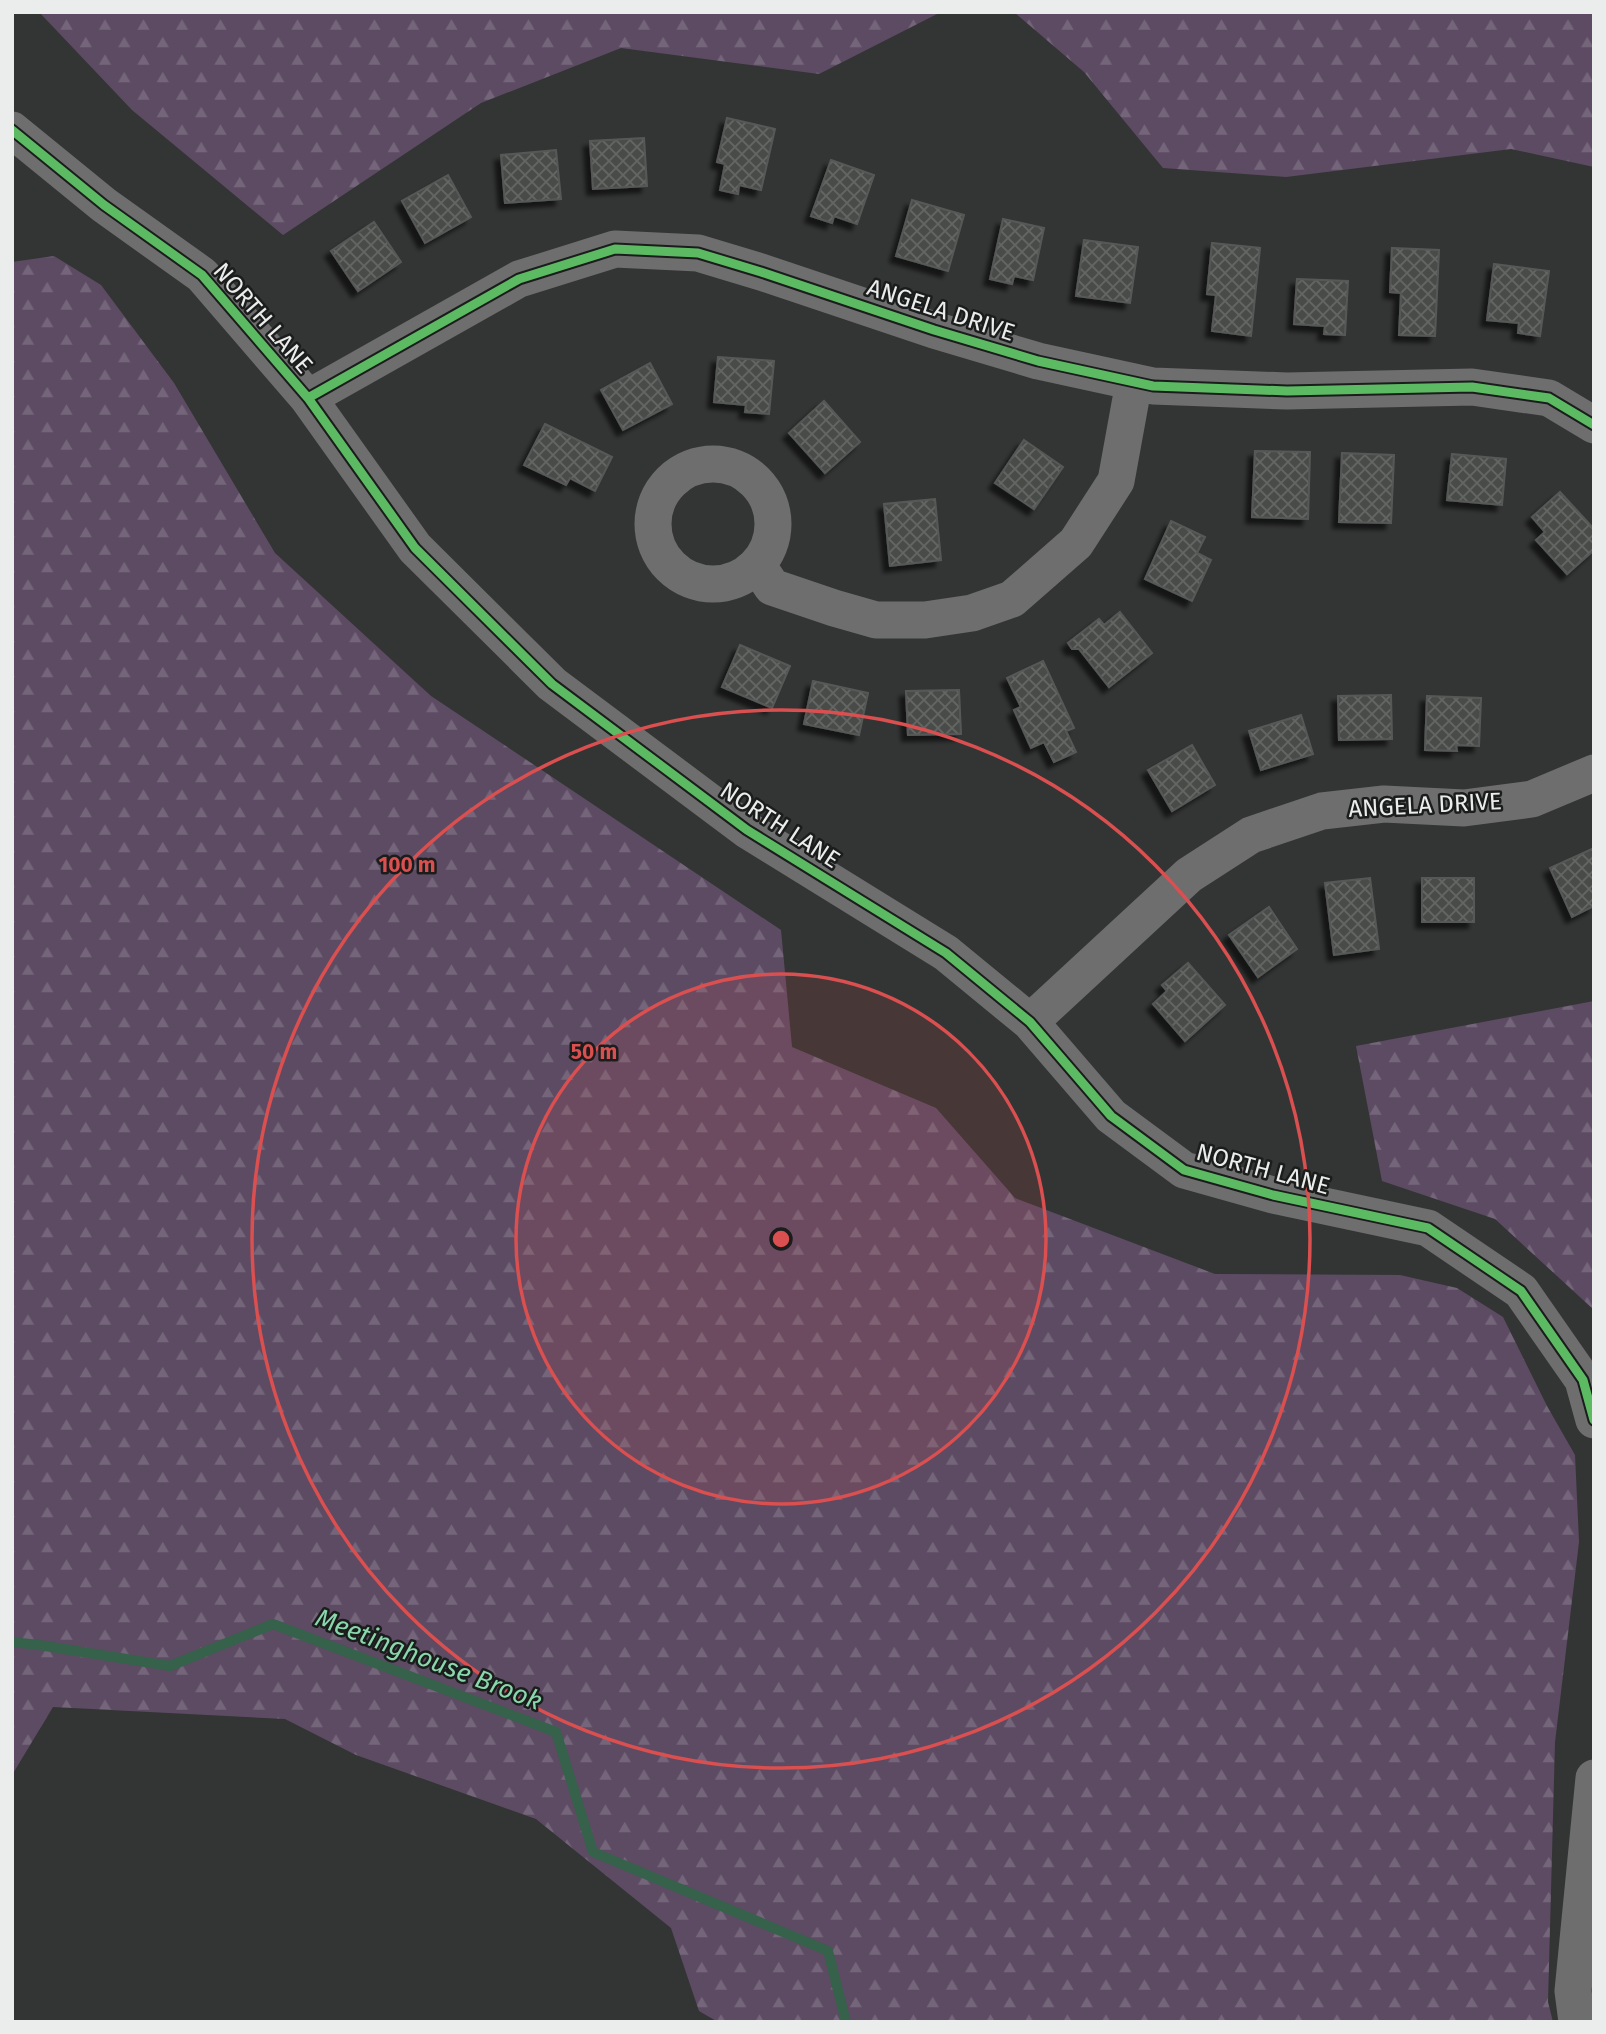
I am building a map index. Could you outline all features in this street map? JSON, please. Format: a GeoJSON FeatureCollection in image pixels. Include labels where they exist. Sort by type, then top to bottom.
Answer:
{"type":"FeatureCollection","features":[{"type":"Feature","properties":{"kind":"street","name":"NORTH LANE"},"geometry":{"type":"LineString","coordinates":[[12,130],[104,205],[202,275],[308,398],[415,548],[552,684],[747,830],[946,953],[1030,1022],[1111,1116],[1184,1170],[1273,1195],[1428,1228],[1521,1291],[1583,1380],[1594,1420]]}},
{"type":"Feature","properties":{"kind":"street","name":"ANGELA DRIVE"},"geometry":{"type":"LineString","coordinates":[[308,398],[519,279],[615,249],[698,253],[1038,361],[1153,386],[1286,391],[1472,387],[1549,398],[1594,425]]}},
{"type":"Feature","properties":{"kind":"street"},"geometry":{"type":"LineString","coordinates":[[758,566],[772,587],[876,620],[925,620],[972,613],[1013,599],[1076,543],[1116,481],[1134,382]]}},
{"type":"Feature","properties":{"kind":"street","name":"ANGELA DRIVE"},"geometry":{"type":"LineString","coordinates":[[1030,1022],[1189,875],[1251,835],[1322,811],[1384,804],[1464,808],[1532,799],[1594,773]]}},
{"type":"Feature","properties":{"kind":"street"},"geometry":{"type":"LineString","coordinates":[[1577,2022],[1573,1991],[1594,1778]]}},
{"type":"Feature","properties":{"kind":"green space"},"geometry":{"type":"Polygon","coordinates":[[[39,12],[941,12],[819,74],[621,48],[481,103],[283,235],[132,110],[39,12]]]}},
{"type":"Feature","properties":{"kind":"green space"},"geometry":{"type":"Polygon","coordinates":[[[1014,12],[1594,12],[1594,167],[1511,149],[1286,177],[1163,168],[1084,72],[1014,12]]]}},
{"type":"Feature","properties":{"kind":"green space"},"geometry":{"type":"Polygon","coordinates":[[[54,256],[101,285],[174,383],[275,553],[431,696],[781,930],[792,1047],[936,1108],[1015,1198],[1215,1274],[1400,1275],[1457,1288],[1503,1317],[1547,1406],[1575,1455],[1579,1542],[1555,1742],[1548,2002],[1553,2022],[718,2022],[699,2011],[671,1928],[536,1819],[356,1755],[285,1719],[53,1707],[12,1775],[12,262],[54,256]]]}},
{"type":"Feature","properties":{"kind":"green space"},"geometry":{"type":"Polygon","coordinates":[[[1594,1001],[1594,1310],[1495,1219],[1382,1181],[1356,1046],[1594,1001]]]}},
{"type":"Feature","properties":{"kind":"building"},"geometry":{"type":"Polygon","coordinates":[[[727,118],[775,129],[761,190],[739,185],[738,194],[720,190],[725,164],[717,162],[727,118]]]}},
{"type":"Feature","properties":{"kind":"building"},"geometry":{"type":"Polygon","coordinates":[[[644,138],[647,186],[593,189],[590,141],[644,138]]]}},
{"type":"Feature","properties":{"kind":"building"},"geometry":{"type":"Polygon","coordinates":[[[556,150],[561,199],[505,203],[501,155],[556,150]]]}},
{"type":"Feature","properties":{"kind":"building"},"geometry":{"type":"Polygon","coordinates":[[[831,160],[874,175],[857,224],[834,216],[832,223],[811,216],[831,160]]]}},
{"type":"Feature","properties":{"kind":"building"},"geometry":{"type":"Polygon","coordinates":[[[448,175],[471,217],[425,243],[402,201],[448,175]]]}},
{"type":"Feature","properties":{"kind":"building"},"geometry":{"type":"Polygon","coordinates":[[[912,200],[964,215],[948,271],[896,256],[912,200]]]}},
{"type":"Feature","properties":{"kind":"building"},"geometry":{"type":"Polygon","coordinates":[[[1003,219],[1044,228],[1033,280],[1014,276],[1012,284],[990,279],[1003,219]]]}},
{"type":"Feature","properties":{"kind":"building"},"geometry":{"type":"Polygon","coordinates":[[[374,222],[401,262],[358,291],[331,251],[374,222]]]}},
{"type":"Feature","properties":{"kind":"building"},"geometry":{"type":"Polygon","coordinates":[[[1084,240],[1138,247],[1130,303],[1076,296],[1084,240]]]}},
{"type":"Feature","properties":{"kind":"building"},"geometry":{"type":"Polygon","coordinates":[[[1212,243],[1260,248],[1251,336],[1212,331],[1216,295],[1207,294],[1212,243]]]}},
{"type":"Feature","properties":{"kind":"building"},"geometry":{"type":"Polygon","coordinates":[[[1392,248],[1439,250],[1435,336],[1399,335],[1401,293],[1390,292],[1392,248]]]}},
{"type":"Feature","properties":{"kind":"building"},"geometry":{"type":"Polygon","coordinates":[[[1494,264],[1549,271],[1540,336],[1518,333],[1519,323],[1487,320],[1494,264]]]}},
{"type":"Feature","properties":{"kind":"building"},"geometry":{"type":"Polygon","coordinates":[[[1297,279],[1348,281],[1345,335],[1324,334],[1325,326],[1294,324],[1297,279]]]}},
{"type":"Feature","properties":{"kind":"building"},"geometry":{"type":"Polygon","coordinates":[[[718,357],[774,361],[769,414],[745,412],[746,405],[714,402],[718,357]]]}},
{"type":"Feature","properties":{"kind":"building"},"geometry":{"type":"Polygon","coordinates":[[[650,363],[672,404],[623,430],[601,390],[650,363]]]}},
{"type":"Feature","properties":{"kind":"building"},"geometry":{"type":"Polygon","coordinates":[[[824,401],[860,442],[825,473],[789,433],[824,401]]]}},
{"type":"Feature","properties":{"kind":"building"},"geometry":{"type":"Polygon","coordinates":[[[545,424],[612,457],[595,491],[570,478],[566,485],[524,465],[545,424]]]}},
{"type":"Feature","properties":{"kind":"building"},"geometry":{"type":"Polygon","coordinates":[[[1024,440],[1063,467],[1034,509],[995,483],[1024,440]]]}},
{"type":"Feature","properties":{"kind":"building"},"geometry":{"type":"Polygon","coordinates":[[[1255,451],[1310,452],[1308,519],[1252,517],[1255,451]]]}},
{"type":"Feature","properties":{"kind":"building"},"geometry":{"type":"Polygon","coordinates":[[[1342,453],[1394,455],[1391,523],[1339,522],[1342,453]]]}},
{"type":"Feature","properties":{"kind":"building"},"geometry":{"type":"Polygon","coordinates":[[[1452,454],[1506,459],[1502,505],[1447,500],[1452,454]]]}},
{"type":"Feature","properties":{"kind":"building"},"geometry":{"type":"Polygon","coordinates":[[[1560,492],[1594,529],[1594,550],[1567,574],[1536,540],[1545,532],[1532,517],[1560,492]]]}},
{"type":"Feature","properties":{"kind":"building"},"geometry":{"type":"Polygon","coordinates":[[[935,499],[941,560],[890,566],[884,504],[935,499]]]}},
{"type":"Feature","properties":{"kind":"building"},"geometry":{"type":"Polygon","coordinates":[[[1171,521],[1205,537],[1197,553],[1211,560],[1192,601],[1145,579],[1171,521]]]}},
{"type":"Feature","properties":{"kind":"building"},"geometry":{"type":"Polygon","coordinates":[[[1120,612],[1152,653],[1109,687],[1079,649],[1072,649],[1068,643],[1099,619],[1104,625],[1120,612]]]}},
{"type":"Feature","properties":{"kind":"building"},"geometry":{"type":"Polygon","coordinates":[[[740,645],[790,666],[772,708],[722,687],[740,645]]]}},
{"type":"Feature","properties":{"kind":"building"},"geometry":{"type":"Polygon","coordinates":[[[1043,661],[1074,728],[1066,731],[1076,752],[1054,762],[1044,742],[1031,748],[1014,710],[1021,707],[1007,678],[1043,661]]]}},
{"type":"Feature","properties":{"kind":"building"},"geometry":{"type":"Polygon","coordinates":[[[813,681],[868,693],[859,735],[804,724],[813,681]]]}},
{"type":"Feature","properties":{"kind":"building"},"geometry":{"type":"Polygon","coordinates":[[[959,690],[961,734],[908,735],[906,691],[959,690]]]}},
{"type":"Feature","properties":{"kind":"building"},"geometry":{"type":"Polygon","coordinates":[[[1391,695],[1392,739],[1339,740],[1338,696],[1391,695]]]}},
{"type":"Feature","properties":{"kind":"building"},"geometry":{"type":"Polygon","coordinates":[[[1427,696],[1481,698],[1479,746],[1456,745],[1457,751],[1425,750],[1427,696]]]}},
{"type":"Feature","properties":{"kind":"building"},"geometry":{"type":"Polygon","coordinates":[[[1301,715],[1313,754],[1261,770],[1249,731],[1301,715]]]}},
{"type":"Feature","properties":{"kind":"building"},"geometry":{"type":"Polygon","coordinates":[[[1192,745],[1215,785],[1172,811],[1148,770],[1192,745]]]}},
{"type":"Feature","properties":{"kind":"building"},"geometry":{"type":"Polygon","coordinates":[[[1594,848],[1594,906],[1572,917],[1550,868],[1594,848]]]}},
{"type":"Feature","properties":{"kind":"building"},"geometry":{"type":"Polygon","coordinates":[[[1370,878],[1379,949],[1334,955],[1325,883],[1370,878]]]}},
{"type":"Feature","properties":{"kind":"building"},"geometry":{"type":"Polygon","coordinates":[[[1422,878],[1474,878],[1474,922],[1422,922],[1422,878]]]}},
{"type":"Feature","properties":{"kind":"building"},"geometry":{"type":"Polygon","coordinates":[[[1269,907],[1297,949],[1258,977],[1229,935],[1269,907]]]}},
{"type":"Feature","properties":{"kind":"building"},"geometry":{"type":"Polygon","coordinates":[[[1188,963],[1225,1005],[1185,1041],[1153,1004],[1167,991],[1162,985],[1188,963]]]}},
{"type":"Feature","properties":{"kind":"waterway","name":"Meetinghouse Brook"},"geometry":{"type":"LineString","coordinates":[[12,1642],[170,1666],[273,1624],[556,1732],[593,1852],[828,1951],[846,2022]]}},
{"type":"Feature","properties":{"kind":"cycle path"},"geometry":{"type":"LineString","coordinates":[[12,130],[104,205],[202,275],[308,398],[415,548],[552,684],[747,830],[946,953],[1030,1022],[1111,1116],[1184,1170],[1273,1195],[1428,1228],[1521,1291],[1583,1380],[1594,1420]]}},
{"type":"Feature","properties":{"kind":"cycle path"},"geometry":{"type":"LineString","coordinates":[[308,398],[519,279],[615,249],[698,253],[1038,361],[1153,386],[1287,391],[1472,387],[1549,398],[1594,425]]}}]}
